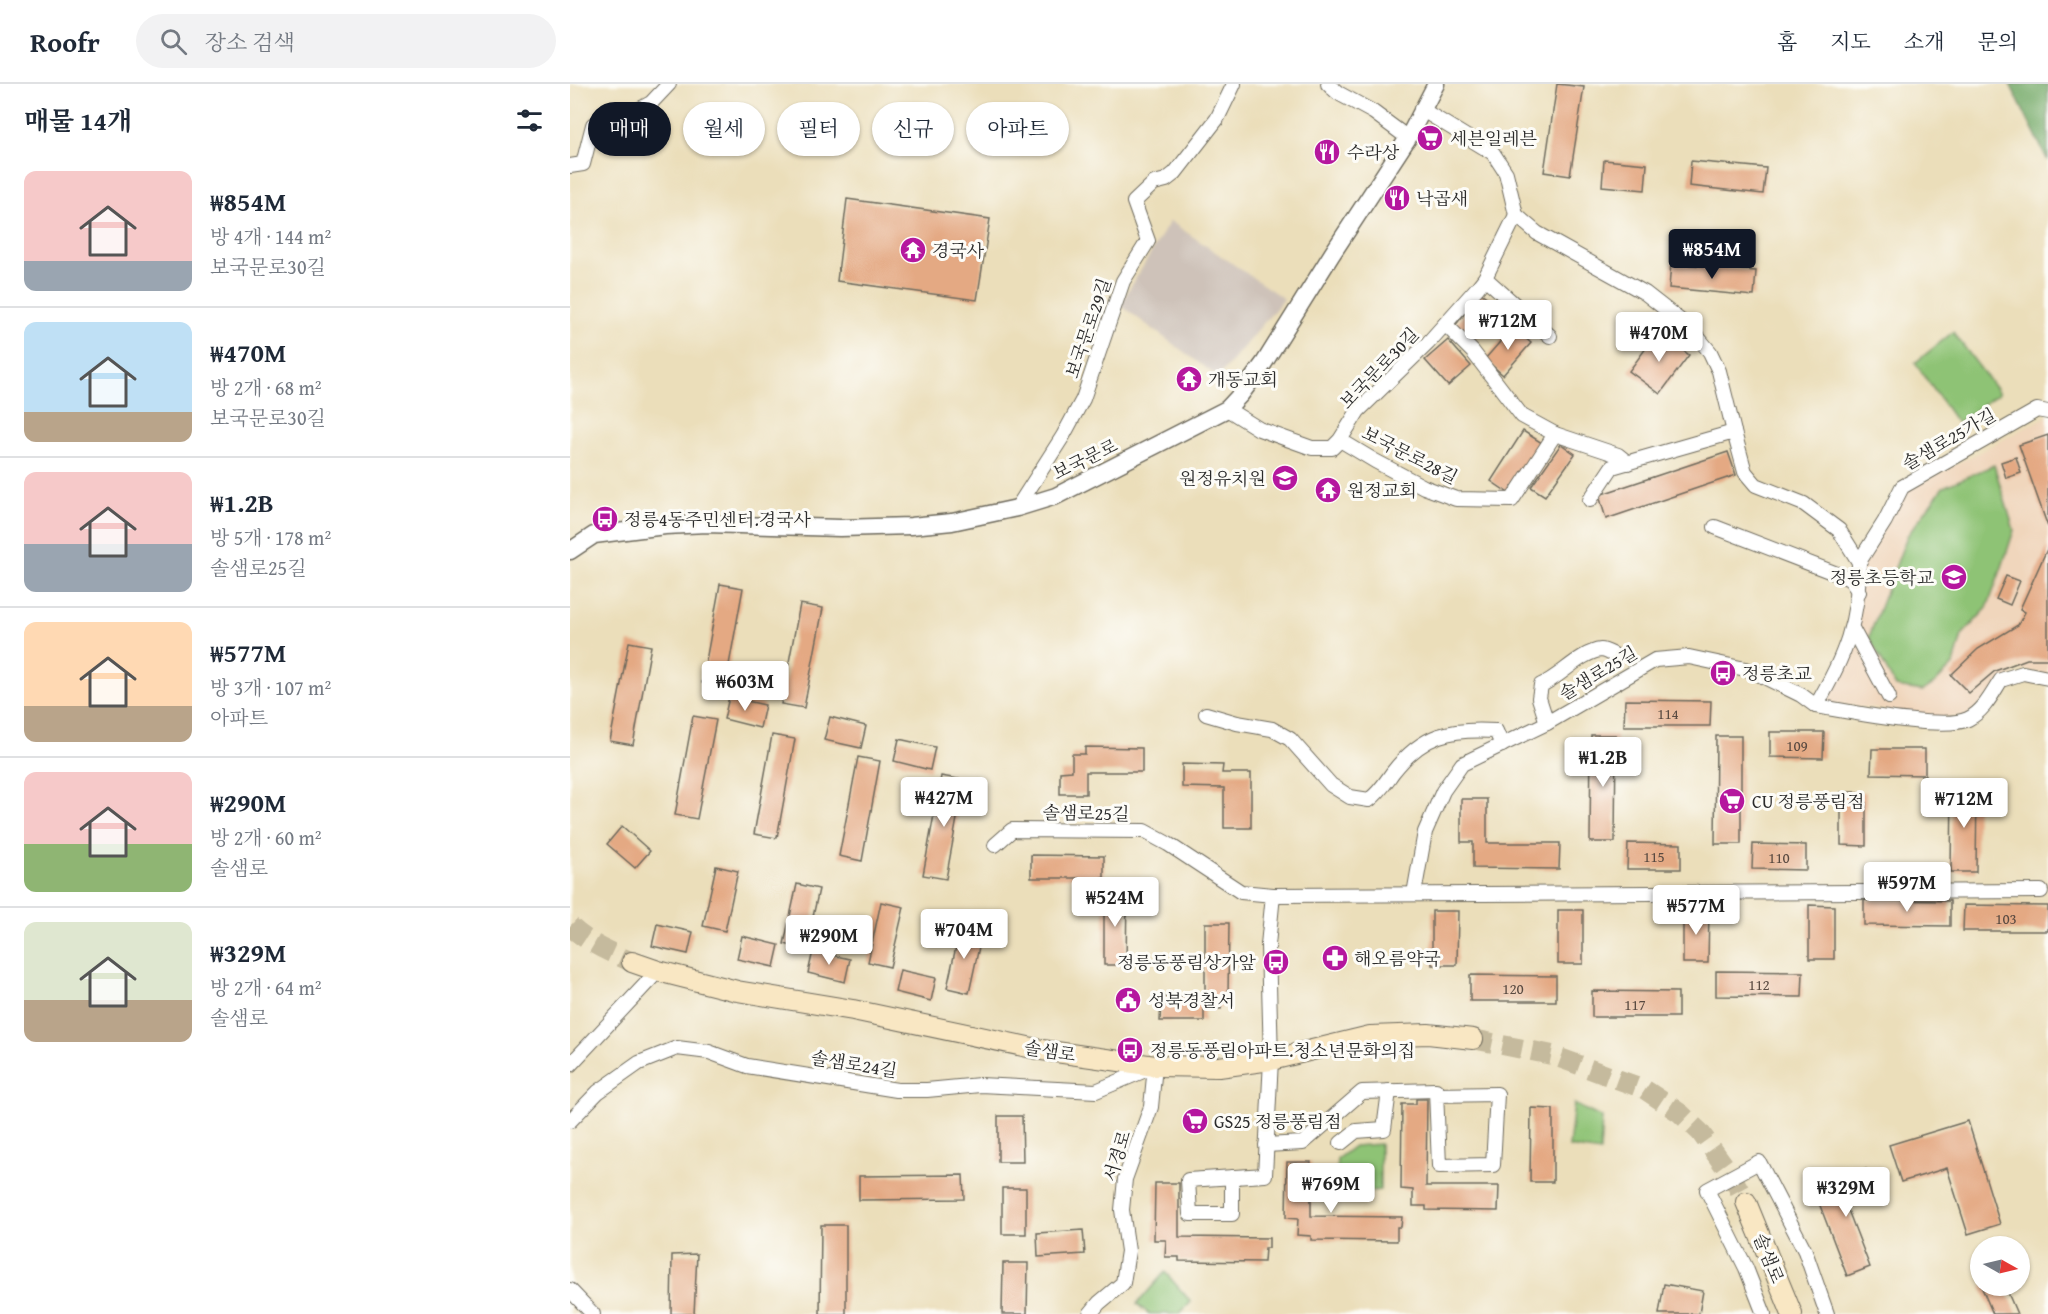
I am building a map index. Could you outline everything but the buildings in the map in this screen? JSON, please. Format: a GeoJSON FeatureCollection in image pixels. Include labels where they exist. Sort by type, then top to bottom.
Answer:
{"type":"FeatureCollection","features":[{"type":"Feature","properties":{"kind":"main road","name":"솔샘로"},"geometry":{"type":"LineString","coordinates":[[633,962],[658,971],[737,991],[853,1010],[1042,1050],[1155,1066],[1219,1067],[1271,1060],[1370,1036],[1428,1034],[1473,1039]]}},
{"type":"Feature","properties":{"kind":"main road","name":"솔샘로"},"geometry":{"type":"LineString","coordinates":[[1746,1202],[1792,1314]]}},
{"type":"Feature","properties":{"kind":"street"},"geometry":{"type":"LineString","coordinates":[[570,166],[583,164],[594,125],[614,123],[642,108],[651,103],[669,84]]}},
{"type":"Feature","properties":{"kind":"street","name":"보국문로29길"},"geometry":{"type":"LineString","coordinates":[[1017,508],[1063,436],[1083,399],[1123,280],[1148,241],[1134,202],[1154,183],[1166,180],[1175,173],[1217,119],[1234,84]]}},
{"type":"Feature","properties":{"kind":"street"},"geometry":{"type":"LineString","coordinates":[[1328,84],[1338,93],[1373,112],[1408,138]]}},
{"type":"Feature","properties":{"kind":"street","name":"보국문로"},"geometry":{"type":"LineString","coordinates":[[570,551],[594,535],[665,526],[707,524],[840,528],[911,526],[952,522],[1017,508],[1056,496],[1227,409],[1264,363],[1408,138],[1421,109],[1436,84]]}},
{"type":"Feature","properties":{"kind":"street"},"geometry":{"type":"LineString","coordinates":[[1421,109],[1493,153],[1506,173],[1515,215],[1537,233],[1646,293],[1691,329],[1710,352],[1719,371],[1745,472],[1756,486],[1804,504],[1839,530],[1859,562],[1859,592],[1853,630],[1831,680],[1816,706]]}},
{"type":"Feature","properties":{"kind":"street","name":"보국문로30길"},"geometry":{"type":"LineString","coordinates":[[1340,440],[1359,411],[1445,324],[1485,278],[1515,215]]}},
{"type":"Feature","properties":{"kind":"street"},"geometry":{"type":"LineString","coordinates":[[1485,278],[1550,336]]}},
{"type":"Feature","properties":{"kind":"street","name":"보국문로30길"},"geometry":{"type":"LineString","coordinates":[[1445,324],[1473,352],[1522,416],[1555,435],[1618,455],[1628,463]]}},
{"type":"Feature","properties":{"kind":"street","name":"보국문로28길"},"geometry":{"type":"LineString","coordinates":[[1227,409],[1259,429],[1312,448],[1332,448],[1340,440],[1424,487],[1455,499],[1512,500],[1555,435]]}},
{"type":"Feature","properties":{"kind":"street","name":"솔샘로25가길"},"geometry":{"type":"LineString","coordinates":[[1859,562],[1885,521],[1902,487],[2037,410],[2048,412]]}},
{"type":"Feature","properties":{"kind":"street"},"geometry":{"type":"LineString","coordinates":[[1590,500],[1612,467],[1734,432]]}},
{"type":"Feature","properties":{"kind":"street"},"geometry":{"type":"LineString","coordinates":[[1714,528],[1850,579],[1859,592]]}},
{"type":"Feature","properties":{"kind":"street"},"geometry":{"type":"LineString","coordinates":[[1853,630],[1889,697]]}},
{"type":"Feature","properties":{"kind":"street"},"geometry":{"type":"LineString","coordinates":[[1547,723],[1539,698],[1541,685],[1551,681],[1590,653],[1603,650],[1614,655]]}},
{"type":"Feature","properties":{"kind":"street","name":"솔샘로25길"},"geometry":{"type":"LineString","coordinates":[[995,845],[1012,830],[1144,831],[1241,892],[1273,895],[1414,894],[1425,832],[1443,791],[1461,764],[1547,723],[1655,660],[1689,657],[1750,670],[1801,695],[1816,706],[1932,724],[1967,720],[1987,703],[2001,680],[2023,673],[2048,678]]}},
{"type":"Feature","properties":{"kind":"street"},"geometry":{"type":"LineString","coordinates":[[1206,714],[1237,723],[1272,729],[1290,739],[1331,785],[1350,796],[1369,801],[1381,791],[1394,771],[1419,744],[1448,732],[1476,730],[1496,732],[1502,745]]}},
{"type":"Feature","properties":{"kind":"street"},"geometry":{"type":"LineString","coordinates":[[1414,894],[2041,891]]}},
{"type":"Feature","properties":{"kind":"street"},"geometry":{"type":"LineString","coordinates":[[1232,1177],[1265,1175],[1271,1060],[1268,945],[1273,895]]}},
{"type":"Feature","properties":{"kind":"street"},"geometry":{"type":"LineString","coordinates":[[570,1065],[658,971]]}},
{"type":"Feature","properties":{"kind":"street","name":"솔샘로24길"},"geometry":{"type":"LineString","coordinates":[[570,1121],[598,1092],[639,1063],[677,1048],[708,1052],[747,1066],[897,1090],[927,1090],[980,1085],[1096,1091],[1155,1066]]}},
{"type":"Feature","properties":{"kind":"street","name":"서경로"},"geometry":{"type":"LineString","coordinates":[[1090,1314],[1099,1303],[1123,1283],[1128,1251],[1122,1210],[1125,1179],[1151,1107],[1155,1066]]}},
{"type":"Feature","properties":{"kind":"street"},"geometry":{"type":"LineString","coordinates":[[1266,1144],[1303,1143],[1362,1092],[1436,1090],[1436,1095],[1439,1166],[1493,1165],[1497,1094],[1436,1095]]}},
{"type":"Feature","properties":{"kind":"street"},"geometry":{"type":"LineString","coordinates":[[1341,1143],[1356,1131],[1384,1129],[1389,1091]]}},
{"type":"Feature","properties":{"kind":"street"},"geometry":{"type":"LineString","coordinates":[[1764,1314],[1746,1268],[1707,1190],[1759,1162],[1805,1251],[1827,1314]]}},
{"type":"Feature","properties":{"kind":"street"},"geometry":{"type":"LineString","coordinates":[[570,1290],[593,1314]]}},
{"type":"Feature","properties":{"kind":"shaded area"},"geometry":{"type":"Polygon","coordinates":[[[1170,221],[1284,299],[1218,377],[1120,305],[1170,221]]]}},
{"type":"Feature","properties":{"kind":"shaded area","name":"정릉초등학교"},"geometry":{"type":"Polygon","coordinates":[[[2048,416],[2048,675],[2018,669],[1967,716],[1930,719],[1879,709],[1823,703],[1857,628],[1859,562],[1902,493],[2048,416]]]}},
{"type":"Feature","properties":{"kind":"green space"},"geometry":{"type":"Polygon","coordinates":[[[2010,84],[2048,84],[2048,161],[2010,84]]]}},
{"type":"Feature","properties":{"kind":"green space"},"geometry":{"type":"Polygon","coordinates":[[[1953,332],[1999,393],[1957,423],[1915,363],[1953,332]]]}},
{"type":"Feature","properties":{"kind":"green space"},"geometry":{"type":"Polygon","coordinates":[[[1994,465],[2014,530],[1987,608],[1962,635],[1954,664],[1935,683],[1923,691],[1896,687],[1869,637],[1907,536],[1943,487],[1994,465]]]}},
{"type":"Feature","properties":{"kind":"green space"},"geometry":{"type":"Polygon","coordinates":[[[1574,1104],[1602,1118],[1600,1152],[1569,1147],[1574,1104]]]}},
{"type":"Feature","properties":{"kind":"green space"},"geometry":{"type":"Polygon","coordinates":[[[1380,1144],[1380,1190],[1335,1195],[1337,1159],[1354,1146],[1380,1144]]]}},
{"type":"Feature","properties":{"kind":"green space"},"geometry":{"type":"Polygon","coordinates":[[[1165,1272],[1191,1302],[1179,1314],[1149,1314],[1137,1304],[1165,1272]]]}},
{"type":"Feature","properties":{"kind":"tunnel"},"geometry":{"type":"LineString","coordinates":[[570,926],[592,943],[632,962]]}},
{"type":"Feature","properties":{"kind":"tunnel"},"geometry":{"type":"LineString","coordinates":[[1473,1039],[1552,1055],[1644,1089],[1680,1113],[1700,1132],[1731,1175],[1746,1202]]}},
{"type":"Feature","properties":{"kind":"place","name":"세븐일레븐"},"geometry":{"type":"Point","coordinates":[1430,138]}},
{"type":"Feature","properties":{"kind":"place","name":"수라상"},"geometry":{"type":"Point","coordinates":[1327,152]}},
{"type":"Feature","properties":{"kind":"place","name":"낙곱새"},"geometry":{"type":"Point","coordinates":[1397,198]}},
{"type":"Feature","properties":{"kind":"place","name":"경국사"},"geometry":{"type":"Point","coordinates":[913,250]}},
{"type":"Feature","properties":{"kind":"place","name":"개동교회"},"geometry":{"type":"Point","coordinates":[1189,379]}},
{"type":"Feature","properties":{"kind":"place","name":"원정유치원"},"geometry":{"type":"Point","coordinates":[1285,478]}},
{"type":"Feature","properties":{"kind":"place","name":"원정교회"},"geometry":{"type":"Point","coordinates":[1328,490]}},
{"type":"Feature","properties":{"kind":"place","name":"정릉4동주민센터.경국사"},"geometry":{"type":"Point","coordinates":[605,519]}},
{"type":"Feature","properties":{"kind":"place","name":"정릉초등학교"},"geometry":{"type":"Point","coordinates":[1954,577]}},
{"type":"Feature","properties":{"kind":"place","name":"정릉초교"},"geometry":{"type":"Point","coordinates":[1723,673]}},
{"type":"Feature","properties":{"kind":"place","name":"CU 정릉풍림점"},"geometry":{"type":"Point","coordinates":[1732,801]}},
{"type":"Feature","properties":{"kind":"place","name":"해오름약국"},"geometry":{"type":"Point","coordinates":[1335,958]}},
{"type":"Feature","properties":{"kind":"place","name":"정릉동풍림상가앞"},"geometry":{"type":"Point","coordinates":[1276,962]}},
{"type":"Feature","properties":{"kind":"place","name":"성북경찰서"},"geometry":{"type":"Point","coordinates":[1128,1000]}},
{"type":"Feature","properties":{"kind":"place","name":"정릉동풍림아파트.청소년문화의집"},"geometry":{"type":"Point","coordinates":[1130,1050]}},
{"type":"Feature","properties":{"kind":"place","name":"GS25 정릉풍림점"},"geometry":{"type":"Point","coordinates":[1195,1121]}}]}
